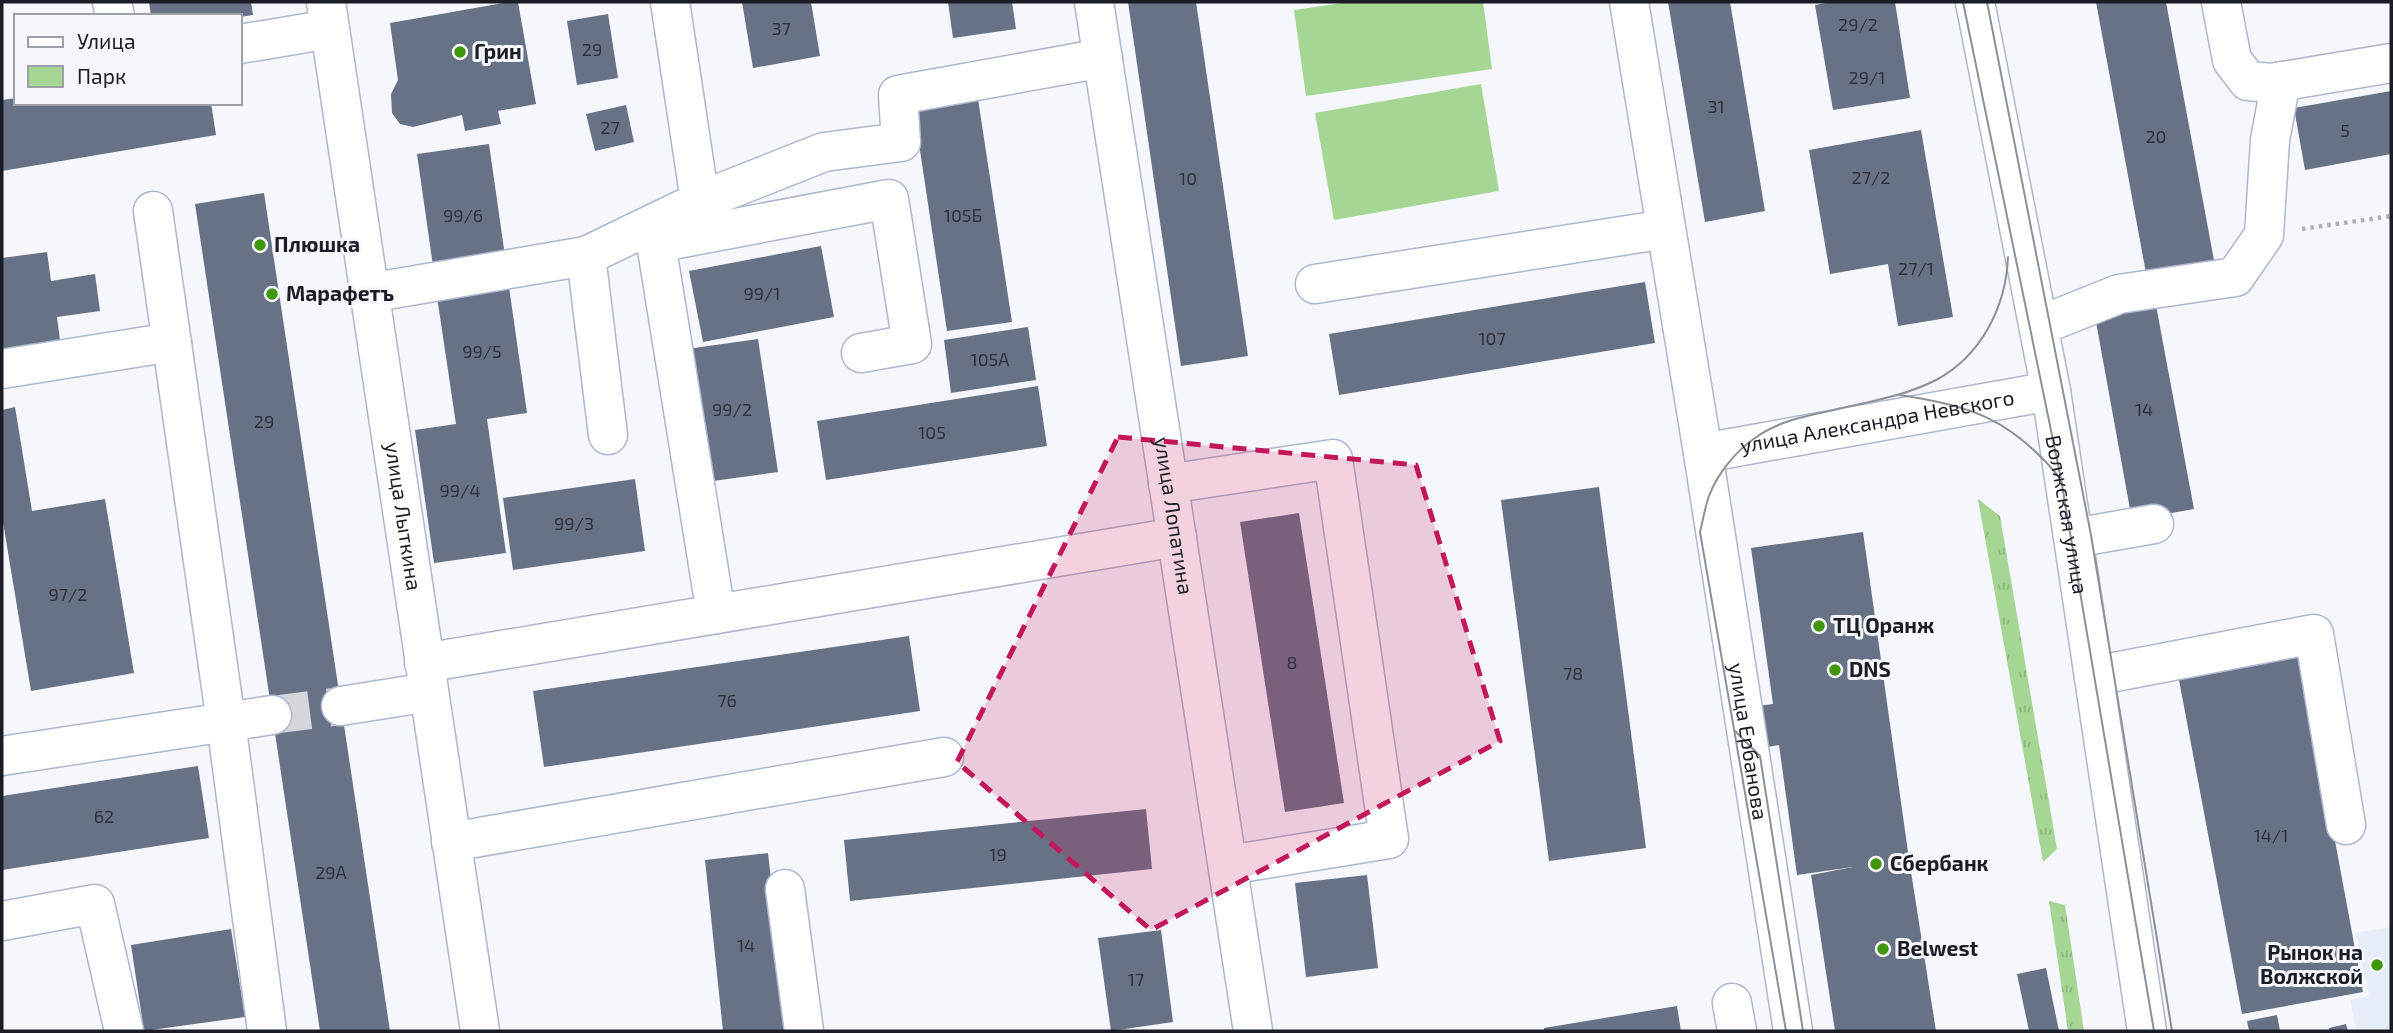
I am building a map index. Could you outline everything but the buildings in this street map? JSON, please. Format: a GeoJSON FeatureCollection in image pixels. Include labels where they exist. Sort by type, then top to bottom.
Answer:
{"type":"FeatureCollection","features":[{"type":"Feature","properties":{"kind":"street"},"geometry":{"type":"LineString","coordinates":[[670,2],[701,201]]}},
{"type":"Feature","properties":{"kind":"street","name":"улица Лопатина"},"geometry":{"type":"LineString","coordinates":[[1094,2],[1253,1031]]}},
{"type":"Feature","properties":{"kind":"street","name":"улица Ербанова"},"geometry":{"type":"LineString","coordinates":[[1629,2],[1793,1031]]}},
{"type":"Feature","properties":{"kind":"street","name":"Волжская улица"},"geometry":{"type":"LineString","coordinates":[[1975,2],[2051,391],[2147,1031]]}},
{"type":"Feature","properties":{"kind":"street"},"geometry":{"type":"LineString","coordinates":[[2221,2],[2232,60],[2248,81],[2281,81],[2391,63]]}},
{"type":"Feature","properties":{"kind":"street"},"geometry":{"type":"LineString","coordinates":[[242,43],[328,15]]}},
{"type":"Feature","properties":{"kind":"street","name":"улица Лыткина"},"geometry":{"type":"LineString","coordinates":[[328,15],[480,1031]]}},
{"type":"Feature","properties":{"kind":"street"},"geometry":{"type":"LineString","coordinates":[[369,293],[586,256],[701,201],[824,152],[901,142],[898,95],[1103,58]]}},
{"type":"Feature","properties":{"kind":"street"},"geometry":{"type":"LineString","coordinates":[[2039,326],[2119,294],[2235,277],[2264,235],[2270,140],[2281,81]]}},
{"type":"Feature","properties":{"kind":"street"},"geometry":{"type":"LineString","coordinates":[[716,614],[656,243],[889,199],[912,344],[861,353]]}},
{"type":"Feature","properties":{"kind":"street"},"geometry":{"type":"LineString","coordinates":[[153,211],[267,1031]]}},
{"type":"Feature","properties":{"kind":"street"},"geometry":{"type":"LineString","coordinates":[[1315,284],[1666,229]]}},
{"type":"Feature","properties":{"kind":"street"},"geometry":{"type":"LineString","coordinates":[[586,256],[608,435]]}},
{"type":"Feature","properties":{"kind":"street"},"geometry":{"type":"LineString","coordinates":[[2,369],[172,342]]}},
{"type":"Feature","properties":{"kind":"street","name":"улица Александра Невского"},"geometry":{"type":"LineString","coordinates":[[1703,453],[2051,391]]}},
{"type":"Feature","properties":{"kind":"street"},"geometry":{"type":"LineString","coordinates":[[1168,484],[1333,459],[1389,839],[1228,865]]}},
{"type":"Feature","properties":{"kind":"street"},"geometry":{"type":"LineString","coordinates":[[2074,538],[2154,524]]}},
{"type":"Feature","properties":{"kind":"street"},"geometry":{"type":"LineString","coordinates":[[341,706],[427,678],[716,614],[1177,537]]}},
{"type":"Feature","properties":{"kind":"street"},"geometry":{"type":"LineString","coordinates":[[2094,676],[2314,634],[2346,825]]}},
{"type":"Feature","properties":{"kind":"street"},"geometry":{"type":"LineString","coordinates":[[2,756],[272,715]]}},
{"type":"Feature","properties":{"kind":"street"},"geometry":{"type":"LineString","coordinates":[[452,842],[944,757]]}},
{"type":"Feature","properties":{"kind":"street"},"geometry":{"type":"LineString","coordinates":[[785,889],[804,1031]]}},
{"type":"Feature","properties":{"kind":"street"},"geometry":{"type":"LineString","coordinates":[[2,921],[95,904],[124,1031]]}},
{"type":"Feature","properties":{"kind":"path"},"geometry":{"type":"LineString","coordinates":[[2264,235],[2391,216]]}},
{"type":"Feature","properties":{"kind":"highlighted area"},"geometry":{"type":"Polygon","coordinates":[[[1118,437],[1416,465],[1500,741],[1151,930],[957,762],[1118,437]]]}},
{"type":"Feature","properties":{"kind":"shaded area","name":"Рынок на Волжской"},"geometry":{"type":"Polygon","coordinates":[[[2391,927],[2391,1031],[2356,1031],[2350,1000],[2369,996],[2356,933],[2391,927]]]}},
{"type":"Feature","properties":{"kind":"green space"},"geometry":{"type":"Polygon","coordinates":[[[1350,2],[1483,2],[1492,69],[1306,96],[1294,10],[1350,2]]]}},
{"type":"Feature","properties":{"kind":"green space"},"geometry":{"type":"Polygon","coordinates":[[[1481,84],[1499,191],[1334,220],[1315,113],[1481,84]]]}},
{"type":"Feature","properties":{"kind":"green space"},"geometry":{"type":"Polygon","coordinates":[[[1978,499],[2000,516],[2057,849],[2043,862],[1978,499]]]}},
{"type":"Feature","properties":{"kind":"green space"},"geometry":{"type":"Polygon","coordinates":[[[2049,901],[2065,905],[2084,1031],[2068,1031],[2049,901]]]}},
{"type":"Feature","properties":{"kind":"tunnel"},"geometry":{"type":"LineString","coordinates":[[272,715],[341,706]]}},
{"type":"Feature","properties":{"kind":"tram line"},"geometry":{"type":"LineString","coordinates":[[1963,2],[2061,479],[2154,1031]]}},
{"type":"Feature","properties":{"kind":"tram line"},"geometry":{"type":"LineString","coordinates":[[1987,2],[2091,535],[2172,1031]]}},
{"type":"Feature","properties":{"kind":"tram line"},"geometry":{"type":"LineString","coordinates":[[1786,1031],[1700,532],[1706,505],[1717,479],[1734,456],[1773,427],[1912,390],[1952,370],[1978,344],[1996,312],[2008,257]]}},
{"type":"Feature","properties":{"kind":"tram line"},"geometry":{"type":"LineString","coordinates":[[1899,395],[1948,404],[1988,418],[2024,442],[2059,477]]}},
{"type":"Feature","properties":{"kind":"tram line"},"geometry":{"type":"LineString","coordinates":[[1735,731],[1760,756],[1803,1031]]}},
{"type":"Feature","properties":{"kind":"place","name":"Грин"},"geometry":{"type":"Point","coordinates":[460,52]}},
{"type":"Feature","properties":{"kind":"place","name":"Плюшка"},"geometry":{"type":"Point","coordinates":[260,245]}},
{"type":"Feature","properties":{"kind":"place","name":"Марафетъ"},"geometry":{"type":"Point","coordinates":[272,294]}},
{"type":"Feature","properties":{"kind":"place","name":"ТЦ Оранж"},"geometry":{"type":"Point","coordinates":[1819,626]}},
{"type":"Feature","properties":{"kind":"place","name":"DNS"},"geometry":{"type":"Point","coordinates":[1835,670]}},
{"type":"Feature","properties":{"kind":"place","name":"Сбербанк"},"geometry":{"type":"Point","coordinates":[1876,864]}},
{"type":"Feature","properties":{"kind":"place","name":"Belwest"},"geometry":{"type":"Point","coordinates":[1883,949]}},
{"type":"Feature","properties":{"kind":"place","name":"Рынок на Волжской"},"geometry":{"type":"Point","coordinates":[2377,965]}}]}
